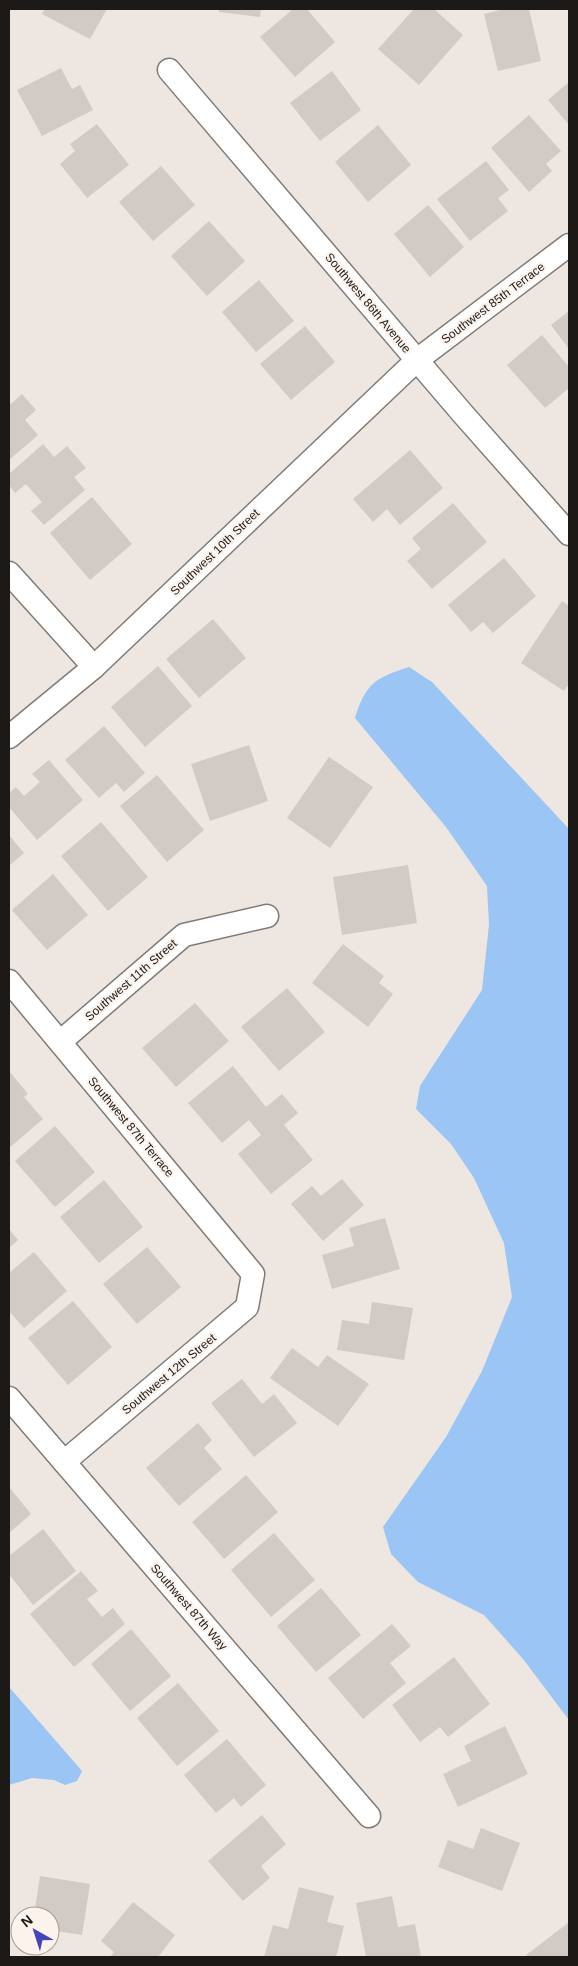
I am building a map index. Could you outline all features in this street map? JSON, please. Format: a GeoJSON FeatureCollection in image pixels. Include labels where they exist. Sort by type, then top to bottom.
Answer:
{"type":"FeatureCollection","features":[{"type":"Feature","properties":{"kind":"street","name":"Southwest 86th Avenue"},"geometry":{"type":"LineString","coordinates":[[169,70],[417,360],[569,534]]}},
{"type":"Feature","properties":{"kind":"street","name":"Southwest 85th Terrace"},"geometry":{"type":"LineString","coordinates":[[417,360],[569,245]]}},
{"type":"Feature","properties":{"kind":"street","name":"Southwest 10th Street"},"geometry":{"type":"LineString","coordinates":[[9,737],[94,667],[417,360]]}},
{"type":"Feature","properties":{"kind":"street"},"geometry":{"type":"LineString","coordinates":[[9,574],[94,667]]}},
{"type":"Feature","properties":{"kind":"street","name":"Southwest 11th Street"},"geometry":{"type":"LineString","coordinates":[[60,1042],[184,935],[267,916]]}},
{"type":"Feature","properties":{"kind":"street","name":"Southwest 87th Terrace"},"geometry":{"type":"LineString","coordinates":[[9,981],[253,1274]]}},
{"type":"Feature","properties":{"kind":"street","name":"Southwest 12th Street"},"geometry":{"type":"LineString","coordinates":[[64,1462],[247,1307],[253,1274]]}},
{"type":"Feature","properties":{"kind":"street","name":"Southwest 87th Way"},"geometry":{"type":"LineString","coordinates":[[9,1398],[369,1816]]}},
{"type":"Feature","properties":{"kind":"water"},"geometry":{"type":"Polygon","coordinates":[[[409,667],[432,682],[569,829],[569,1720],[523,1659],[484,1615],[418,1582],[391,1554],[383,1527],[446,1437],[482,1371],[512,1297],[504,1243],[474,1178],[451,1144],[416,1109],[420,1086],[482,990],[489,925],[487,886],[446,827],[355,718],[363,697],[373,684],[388,675],[409,667]]]}},
{"type":"Feature","properties":{"kind":"water"},"geometry":{"type":"Polygon","coordinates":[[[9,1687],[82,1771],[77,1781],[65,1785],[54,1780],[32,1778],[9,1785],[9,1687]]]}},
{"type":"Feature","properties":{"kind":"building"},"geometry":{"type":"Polygon","coordinates":[[[45,9],[107,9],[90,39],[42,14],[45,9]]]}},
{"type":"Feature","properties":{"kind":"building"},"geometry":{"type":"Polygon","coordinates":[[[219,9],[261,9],[260,17],[219,12],[219,9]]]}},
{"type":"Feature","properties":{"kind":"building"},"geometry":{"type":"Polygon","coordinates":[[[293,9],[307,9],[335,42],[295,77],[260,37],[293,9]]]}},
{"type":"Feature","properties":{"kind":"building"},"geometry":{"type":"Polygon","coordinates":[[[414,9],[434,9],[463,35],[419,85],[378,49],[414,9]]]}},
{"type":"Feature","properties":{"kind":"building"},"geometry":{"type":"Polygon","coordinates":[[[504,9],[529,9],[541,61],[498,71],[484,14],[504,9]]]}},
{"type":"Feature","properties":{"kind":"building"},"geometry":{"type":"Polygon","coordinates":[[[61,68],[72,89],[80,85],[93,110],[42,136],[17,90],[61,68]]]}},
{"type":"Feature","properties":{"kind":"building"},"geometry":{"type":"Polygon","coordinates":[[[332,71],[361,110],[320,141],[290,103],[332,71]]]}},
{"type":"Feature","properties":{"kind":"building"},"geometry":{"type":"Polygon","coordinates":[[[569,82],[569,125],[548,100],[569,82]]]}},
{"type":"Feature","properties":{"kind":"building"},"geometry":{"type":"Polygon","coordinates":[[[529,115],[561,151],[546,164],[552,171],[529,192],[491,148],[529,115]]]}},
{"type":"Feature","properties":{"kind":"building"},"geometry":{"type":"Polygon","coordinates":[[[97,124],[129,165],[87,198],[60,164],[75,151],[70,144],[97,124]]]}},
{"type":"Feature","properties":{"kind":"building"},"geometry":{"type":"Polygon","coordinates":[[[378,125],[411,165],[368,202],[335,162],[378,125]]]}},
{"type":"Feature","properties":{"kind":"building"},"geometry":{"type":"Polygon","coordinates":[[[486,161],[509,190],[498,198],[508,211],[470,241],[437,199],[486,161]]]}},
{"type":"Feature","properties":{"kind":"building"},"geometry":{"type":"Polygon","coordinates":[[[161,166],[195,205],[153,241],[119,202],[161,166]]]}},
{"type":"Feature","properties":{"kind":"building"},"geometry":{"type":"Polygon","coordinates":[[[428,205],[464,247],[430,277],[394,234],[428,205]]]}},
{"type":"Feature","properties":{"kind":"building"},"geometry":{"type":"Polygon","coordinates":[[[209,221],[245,261],[207,296],[171,256],[209,221]]]}},
{"type":"Feature","properties":{"kind":"building"},"geometry":{"type":"Polygon","coordinates":[[[259,280],[294,321],[256,352],[222,312],[259,280]]]}},
{"type":"Feature","properties":{"kind":"building"},"geometry":{"type":"Polygon","coordinates":[[[569,311],[569,349],[551,325],[569,311]]]}},
{"type":"Feature","properties":{"kind":"building"},"geometry":{"type":"Polygon","coordinates":[[[305,326],[335,362],[291,400],[260,364],[305,326]]]}},
{"type":"Feature","properties":{"kind":"building"},"geometry":{"type":"Polygon","coordinates":[[[542,335],[569,367],[569,388],[545,408],[507,365],[542,335]]]}},
{"type":"Feature","properties":{"kind":"building"},"geometry":{"type":"Polygon","coordinates":[[[22,394],[36,410],[25,420],[38,435],[9,460],[9,401],[11,404],[22,394]]]}},
{"type":"Feature","properties":{"kind":"building"},"geometry":{"type":"Polygon","coordinates":[[[43,444],[54,457],[67,446],[86,468],[74,477],[85,490],[44,525],[31,511],[42,502],[26,484],[15,493],[9,485],[9,474],[43,444]]]}},
{"type":"Feature","properties":{"kind":"building"},"geometry":{"type":"Polygon","coordinates":[[[410,450],[443,488],[400,525],[387,509],[373,522],[353,499],[410,450]]]}},
{"type":"Feature","properties":{"kind":"building"},"geometry":{"type":"Polygon","coordinates":[[[92,497],[132,544],[90,580],[50,533],[92,497]]]}},
{"type":"Feature","properties":{"kind":"building"},"geometry":{"type":"Polygon","coordinates":[[[453,503],[487,542],[432,589],[407,561],[421,549],[412,538],[453,503]]]}},
{"type":"Feature","properties":{"kind":"building"},"geometry":{"type":"Polygon","coordinates":[[[504,558],[536,596],[493,633],[483,622],[471,632],[448,605],[504,558]]]}},
{"type":"Feature","properties":{"kind":"building"},"geometry":{"type":"Polygon","coordinates":[[[562,601],[569,606],[569,684],[564,691],[521,663],[562,601]]]}},
{"type":"Feature","properties":{"kind":"building"},"geometry":{"type":"Polygon","coordinates":[[[213,619],[246,658],[199,698],[166,659],[213,619]]]}},
{"type":"Feature","properties":{"kind":"building"},"geometry":{"type":"Polygon","coordinates":[[[158,666],[192,706],[145,747],[111,707],[158,666]]]}},
{"type":"Feature","properties":{"kind":"building"},"geometry":{"type":"Polygon","coordinates":[[[104,726],[145,773],[124,792],[116,783],[99,798],[65,760],[104,726]]]}},
{"type":"Feature","properties":{"kind":"building"},"geometry":{"type":"Polygon","coordinates":[[[249,745],[268,801],[210,821],[191,764],[249,745]]]}},
{"type":"Feature","properties":{"kind":"building"},"geometry":{"type":"Polygon","coordinates":[[[329,757],[373,787],[330,848],[287,818],[329,757]]]}},
{"type":"Feature","properties":{"kind":"building"},"geometry":{"type":"Polygon","coordinates":[[[49,760],[83,800],[37,840],[9,807],[9,793],[16,787],[24,796],[40,782],[32,774],[49,760]]]}},
{"type":"Feature","properties":{"kind":"building"},"geometry":{"type":"Polygon","coordinates":[[[157,775],[204,830],[167,862],[120,806],[157,775]]]}},
{"type":"Feature","properties":{"kind":"building"},"geometry":{"type":"Polygon","coordinates":[[[101,822],[148,877],[108,911],[61,856],[101,822]]]}},
{"type":"Feature","properties":{"kind":"building"},"geometry":{"type":"Polygon","coordinates":[[[9,835],[24,853],[9,866],[9,835]]]}},
{"type":"Feature","properties":{"kind":"building"},"geometry":{"type":"Polygon","coordinates":[[[408,865],[417,923],[342,935],[333,877],[408,865]]]}},
{"type":"Feature","properties":{"kind":"building"},"geometry":{"type":"Polygon","coordinates":[[[53,874],[88,915],[47,950],[12,910],[53,874]]]}},
{"type":"Feature","properties":{"kind":"building"},"geometry":{"type":"Polygon","coordinates":[[[343,944],[384,976],[379,983],[393,994],[368,1027],[312,983],[343,944]]]}},
{"type":"Feature","properties":{"kind":"building"},"geometry":{"type":"Polygon","coordinates":[[[287,988],[325,1032],[279,1071],[241,1027],[287,988]]]}},
{"type":"Feature","properties":{"kind":"building"},"geometry":{"type":"Polygon","coordinates":[[[195,1003],[229,1041],[176,1087],[142,1048],[195,1003]]]}},
{"type":"Feature","properties":{"kind":"building"},"geometry":{"type":"Polygon","coordinates":[[[233,1066],[266,1107],[282,1094],[298,1113],[284,1125],[313,1160],[271,1194],[238,1154],[261,1135],[249,1120],[222,1143],[188,1103],[233,1066]]]}},
{"type":"Feature","properties":{"kind":"building"},"geometry":{"type":"Polygon","coordinates":[[[9,1071],[28,1094],[24,1097],[43,1119],[9,1148],[9,1071]]]}},
{"type":"Feature","properties":{"kind":"building"},"geometry":{"type":"Polygon","coordinates":[[[55,1126],[95,1172],[55,1207],[15,1161],[55,1126]]]}},
{"type":"Feature","properties":{"kind":"building"},"geometry":{"type":"Polygon","coordinates":[[[342,1179],[364,1205],[323,1241],[291,1204],[312,1186],[321,1196],[342,1179]]]}},
{"type":"Feature","properties":{"kind":"building"},"geometry":{"type":"Polygon","coordinates":[[[104,1180],[143,1227],[99,1263],[60,1217],[104,1180]]]}},
{"type":"Feature","properties":{"kind":"building"},"geometry":{"type":"Polygon","coordinates":[[[385,1218],[400,1269],[332,1289],[322,1255],[354,1246],[349,1228],[385,1218]]]}},
{"type":"Feature","properties":{"kind":"building"},"geometry":{"type":"Polygon","coordinates":[[[9,1229],[18,1240],[9,1248],[9,1229]]]}},
{"type":"Feature","properties":{"kind":"building"},"geometry":{"type":"Polygon","coordinates":[[[147,1247],[181,1287],[137,1324],[103,1284],[147,1247]]]}},
{"type":"Feature","properties":{"kind":"building"},"geometry":{"type":"Polygon","coordinates":[[[34,1252],[67,1291],[24,1328],[9,1311],[9,1273],[34,1252]]]}},
{"type":"Feature","properties":{"kind":"building"},"geometry":{"type":"Polygon","coordinates":[[[73,1301],[112,1347],[68,1385],[28,1338],[73,1301]]]}},
{"type":"Feature","properties":{"kind":"building"},"geometry":{"type":"Polygon","coordinates":[[[372,1302],[413,1308],[404,1360],[337,1350],[342,1320],[369,1324],[372,1302]]]}},
{"type":"Feature","properties":{"kind":"building"},"geometry":{"type":"Polygon","coordinates":[[[292,1348],[318,1367],[327,1355],[369,1384],[338,1426],[270,1378],[292,1348]]]}},
{"type":"Feature","properties":{"kind":"building"},"geometry":{"type":"Polygon","coordinates":[[[242,1379],[262,1404],[274,1394],[297,1423],[254,1457],[211,1403],[242,1379]]]}},
{"type":"Feature","properties":{"kind":"building"},"geometry":{"type":"Polygon","coordinates":[[[198,1423],[212,1440],[204,1448],[222,1469],[179,1506],[146,1468],[198,1423]]]}},
{"type":"Feature","properties":{"kind":"building"},"geometry":{"type":"Polygon","coordinates":[[[246,1475],[278,1512],[224,1559],[192,1522],[246,1475]]]}},
{"type":"Feature","properties":{"kind":"building"},"geometry":{"type":"Polygon","coordinates":[[[9,1487],[31,1514],[9,1533],[9,1487]]]}},
{"type":"Feature","properties":{"kind":"building"},"geometry":{"type":"Polygon","coordinates":[[[43,1529],[76,1571],[33,1605],[9,1574],[9,1556],[43,1529]]]}},
{"type":"Feature","properties":{"kind":"building"},"geometry":{"type":"Polygon","coordinates":[[[274,1533],[315,1580],[271,1617],[231,1570],[274,1533]]]}},
{"type":"Feature","properties":{"kind":"building"},"geometry":{"type":"Polygon","coordinates":[[[81,1571],[98,1591],[87,1599],[102,1617],[113,1608],[125,1624],[74,1667],[30,1614],[81,1571]]]}},
{"type":"Feature","properties":{"kind":"building"},"geometry":{"type":"Polygon","coordinates":[[[321,1588],[361,1635],[316,1672],[277,1626],[321,1588]]]}},
{"type":"Feature","properties":{"kind":"building"},"geometry":{"type":"Polygon","coordinates":[[[392,1624],[411,1646],[390,1663],[406,1683],[363,1719],[328,1678],[392,1624]]]}},
{"type":"Feature","properties":{"kind":"building"},"geometry":{"type":"Polygon","coordinates":[[[131,1629],[171,1676],[130,1711],[91,1664],[131,1629]]]}},
{"type":"Feature","properties":{"kind":"building"},"geometry":{"type":"Polygon","coordinates":[[[454,1657],[490,1704],[448,1737],[440,1727],[420,1742],[392,1705],[454,1657]]]}},
{"type":"Feature","properties":{"kind":"building"},"geometry":{"type":"Polygon","coordinates":[[[178,1683],[219,1731],[177,1766],[137,1718],[178,1683]]]}},
{"type":"Feature","properties":{"kind":"building"},"geometry":{"type":"Polygon","coordinates":[[[505,1726],[528,1774],[458,1807],[443,1774],[471,1761],[464,1746],[505,1726]]]}},
{"type":"Feature","properties":{"kind":"building"},"geometry":{"type":"Polygon","coordinates":[[[227,1739],[266,1785],[241,1807],[234,1798],[216,1813],[184,1775],[227,1739]]]}},
{"type":"Feature","properties":{"kind":"building"},"geometry":{"type":"Polygon","coordinates":[[[262,1815],[286,1844],[261,1866],[270,1878],[243,1901],[208,1861],[262,1815]]]}},
{"type":"Feature","properties":{"kind":"building"},"geometry":{"type":"Polygon","coordinates":[[[481,1828],[520,1843],[502,1891],[438,1867],[448,1840],[473,1849],[481,1828]]]}},
{"type":"Feature","properties":{"kind":"building"},"geometry":{"type":"Polygon","coordinates":[[[40,1876],[90,1884],[82,1935],[60,1932],[60,1906],[36,1906],[40,1876]]]}},
{"type":"Feature","properties":{"kind":"building"},"geometry":{"type":"Polygon","coordinates":[[[299,1887],[334,1896],[327,1922],[344,1926],[336,1957],[264,1957],[273,1925],[288,1929],[299,1887]]]}},
{"type":"Feature","properties":{"kind":"building"},"geometry":{"type":"Polygon","coordinates":[[[392,1896],[398,1927],[415,1924],[421,1957],[366,1957],[356,1903],[392,1896]]]}},
{"type":"Feature","properties":{"kind":"building"},"geometry":{"type":"Polygon","coordinates":[[[133,1902],[175,1935],[158,1957],[110,1957],[114,1952],[101,1941],[133,1902]]]}},
{"type":"Feature","properties":{"kind":"building"},"geometry":{"type":"Polygon","coordinates":[[[568,1923],[569,1957],[528,1957],[526,1955],[568,1923]]]}}]}
